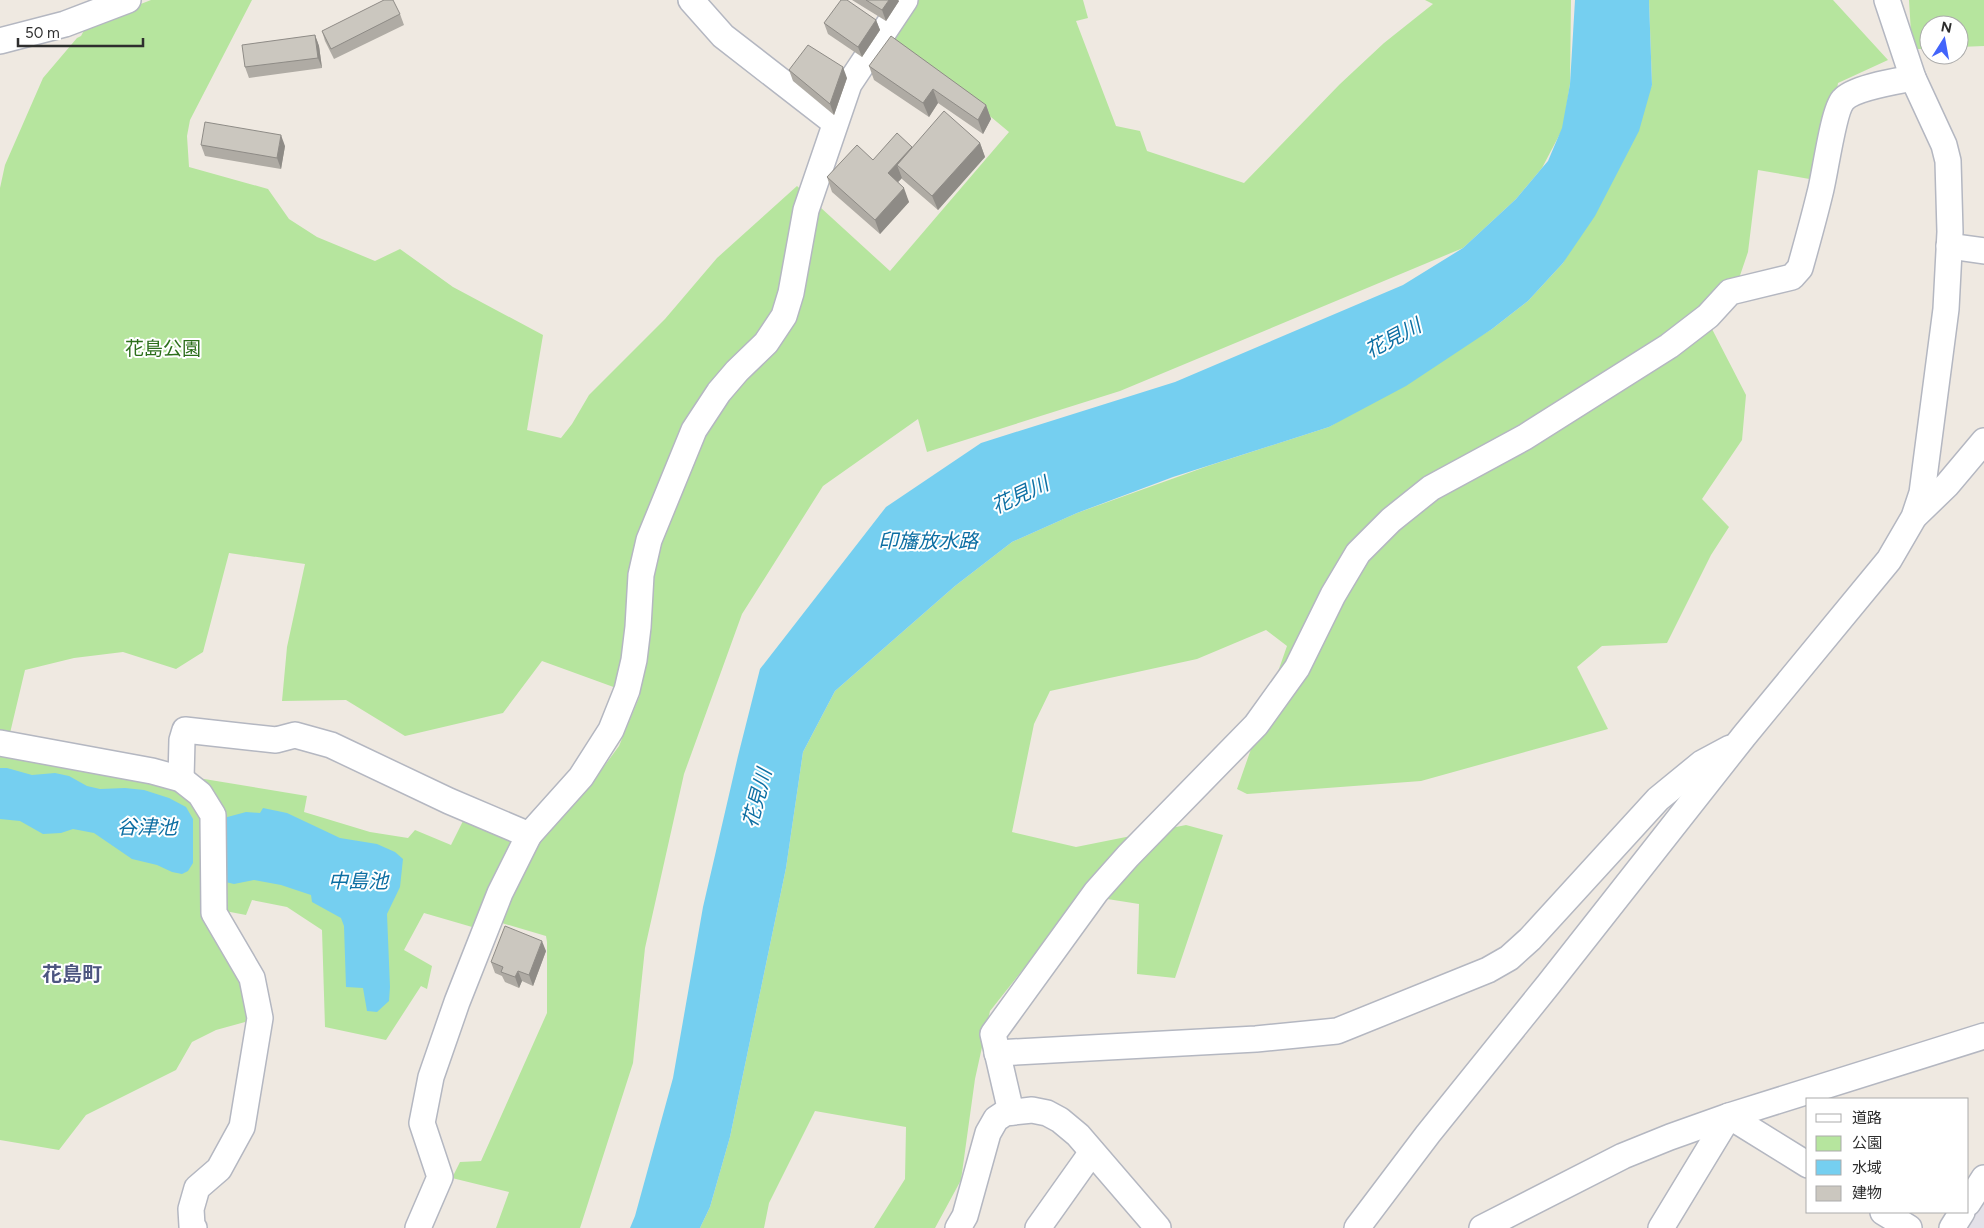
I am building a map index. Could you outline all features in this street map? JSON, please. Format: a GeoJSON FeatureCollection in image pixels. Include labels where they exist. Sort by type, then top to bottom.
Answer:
{"type":"FeatureCollection","features":[{"type":"Feature","properties":{"kind":"street"},"geometry":{"type":"LineString","coordinates":[[0,41],[65,24],[128,0]]}},
{"type":"Feature","properties":{"kind":"street"},"geometry":{"type":"LineString","coordinates":[[691,0],[723,36],[835,123]]}},
{"type":"Feature","properties":{"kind":"street"},"geometry":{"type":"LineString","coordinates":[[418,1228],[440,1177],[422,1123],[430,1077],[457,1002],[500,894],[529,835],[581,777],[611,730],[627,690],[634,660],[642,575],[648,540],[694,430],[719,392],[737,371],[766,344],[784,316],[791,293],[806,210],[849,84],[905,0]]}},
{"type":"Feature","properties":{"kind":"street"},"geometry":{"type":"LineString","coordinates":[[1357,1228],[1428,1134],[1548,986],[1737,745],[1889,560],[1914,517],[1922,492],[1946,309],[1949,246],[1948,161],[1944,145],[1913,78],[1887,0]]}},
{"type":"Feature","properties":{"kind":"street"},"geometry":{"type":"LineString","coordinates":[[1010,1112],[993,1034],[1096,892],[1128,856],[1256,725],[1297,668],[1333,595],[1358,552],[1391,520],[1431,488],[1525,437],[1669,346],[1708,316],[1730,292],[1792,277],[1800,268],[1820,194],[1837,114],[1843,100],[1852,93],[1913,78]]}},
{"type":"Feature","properties":{"kind":"street"},"geometry":{"type":"LineString","coordinates":[[1949,246],[1984,251]]}},
{"type":"Feature","properties":{"kind":"street"},"geometry":{"type":"LineString","coordinates":[[1914,517],[1947,486],[1984,441]]}},
{"type":"Feature","properties":{"kind":"street"},"geometry":{"type":"LineString","coordinates":[[181,779],[182,740],[185,730],[276,740],[295,735],[331,744],[449,801],[529,835]]}},
{"type":"Feature","properties":{"kind":"street"},"geometry":{"type":"LineString","coordinates":[[0,742],[152,771],[181,779],[200,794],[213,815],[214,913],[252,978],[260,1018],[242,1127],[219,1168],[197,1188],[191,1209],[192,1226],[194,1228]]}},
{"type":"Feature","properties":{"kind":"street"},"geometry":{"type":"LineString","coordinates":[[997,1053],[1247,1040],[1337,1031],[1488,970],[1509,958],[1530,939],[1658,799],[1702,763],[1737,745]]}},
{"type":"Feature","properties":{"kind":"street"},"geometry":{"type":"LineString","coordinates":[[1482,1228],[1623,1156],[1729,1116],[1984,1036]]}},
{"type":"Feature","properties":{"kind":"street"},"geometry":{"type":"LineString","coordinates":[[958,1228],[964,1216],[988,1133],[996,1119],[1010,1112],[1032,1110],[1047,1113],[1060,1120],[1078,1135],[1158,1228]]}},
{"type":"Feature","properties":{"kind":"street"},"geometry":{"type":"LineString","coordinates":[[1729,1116],[1806,1164]]}},
{"type":"Feature","properties":{"kind":"street"},"geometry":{"type":"LineString","coordinates":[[1661,1228],[1729,1116]]}},
{"type":"Feature","properties":{"kind":"street"},"geometry":{"type":"LineString","coordinates":[[1038,1228],[1092,1152]]}},
{"type":"Feature","properties":{"kind":"street"},"geometry":{"type":"LineString","coordinates":[[1969,1201],[1984,1178]]}},
{"type":"Feature","properties":{"kind":"street"},"geometry":{"type":"LineString","coordinates":[[1885,1213],[1909,1228]]}},
{"type":"Feature","properties":{"kind":"street"},"geometry":{"type":"LineString","coordinates":[[1952,1228],[1961,1213]]}},
{"type":"Feature","properties":{"kind":"shaded area"},"geometry":{"type":"Polygon","coordinates":[[[1984,1187],[1984,1228],[1959,1228],[1984,1187]]]}},
{"type":"Feature","properties":{"kind":"green space","name":"花島公園"},"geometry":{"type":"Polygon","coordinates":[[[151,0],[252,0],[190,120],[187,136],[189,167],[268,189],[289,219],[317,237],[375,261],[400,249],[453,287],[543,335],[527,430],[561,438],[572,424],[589,395],[665,319],[717,258],[797,186],[890,271],[1009,132],[991,117],[883,43],[915,0],[1083,0],[1088,18],[1076,21],[1116,126],[1140,131],[1147,151],[1244,183],[1340,84],[1384,43],[1433,4],[1425,0],[1571,0],[1570,84],[1563,128],[1542,168],[1516,199],[1463,248],[1120,391],[927,452],[918,419],[823,486],[742,614],[684,774],[645,948],[633,1063],[580,1228],[496,1228],[509,1192],[452,1178],[460,1162],[481,1161],[547,1013],[546,936],[495,921],[479,929],[424,913],[404,950],[432,966],[427,989],[421,986],[386,1040],[325,1027],[322,930],[287,907],[252,900],[246,915],[204,907],[228,948],[256,1019],[216,1030],[192,1042],[176,1070],[86,1115],[59,1150],[0,1140],[0,188],[5,165],[43,78],[77,38],[81,36],[87,25],[151,0]],[[229,553],[203,652],[176,669],[123,652],[74,658],[25,670],[6,750],[307,796],[304,812],[370,832],[408,838],[415,830],[451,845],[467,813],[535,839],[548,833],[588,788],[619,746],[640,695],[621,685],[619,689],[542,661],[503,713],[405,736],[346,700],[282,701],[287,647],[305,564],[229,553]]]}},
{"type":"Feature","properties":{"kind":"green space"},"geometry":{"type":"Polygon","coordinates":[[[1649,0],[1833,0],[1888,60],[1838,83],[1821,181],[1758,170],[1748,252],[1732,299],[1712,329],[1746,395],[1742,440],[1702,499],[1729,527],[1711,555],[1667,643],[1602,646],[1577,667],[1608,729],[1421,781],[1247,794],[1237,789],[1287,646],[1266,630],[1197,659],[1050,691],[1034,724],[1012,832],[1076,847],[1186,825],[1223,835],[1175,978],[1137,974],[1139,904],[1082,895],[990,1011],[975,1079],[961,1180],[935,1228],[874,1228],[905,1179],[906,1127],[815,1111],[769,1203],[764,1228],[700,1228],[710,1207],[730,1137],[786,868],[803,752],[835,691],[955,586],[1012,542],[1077,513],[1208,466],[1329,427],[1492,329],[1528,301],[1563,263],[1652,85],[1649,0]]]}},
{"type":"Feature","properties":{"kind":"green space"},"geometry":{"type":"Polygon","coordinates":[[[1909,0],[1984,0],[1984,46],[1969,47],[1969,15],[1919,15],[1919,49],[1912,49],[1909,0]]]}},
{"type":"Feature","properties":{"kind":"water","name":"印旛放水路"},"geometry":{"type":"Polygon","coordinates":[[[1575,0],[1649,0],[1652,85],[1639,131],[1595,216],[1563,263],[1528,301],[1492,329],[1406,386],[1329,427],[1173,477],[1077,513],[1012,542],[955,586],[835,691],[803,752],[786,868],[730,1137],[710,1207],[700,1228],[630,1228],[673,1078],[703,907],[760,669],[886,507],[981,443],[1175,382],[1403,285],[1463,248],[1516,199],[1548,161],[1562,128],[1570,84],[1575,0]]]}},
{"type":"Feature","properties":{"kind":"water","name":"谷津池"},"geometry":{"type":"Polygon","coordinates":[[[0,768],[32,775],[55,773],[69,776],[87,786],[100,789],[125,788],[144,790],[169,798],[186,807],[193,819],[193,863],[188,871],[182,874],[172,872],[157,865],[132,859],[94,833],[73,829],[61,833],[43,834],[20,821],[0,819],[0,768]]]}},
{"type":"Feature","properties":{"kind":"water","name":"中島池"},"geometry":{"type":"Polygon","coordinates":[[[263,808],[287,813],[340,838],[377,844],[395,852],[403,859],[400,887],[387,914],[389,1001],[377,1012],[367,1011],[363,988],[346,987],[344,926],[341,918],[312,902],[311,895],[281,885],[254,880],[234,884],[217,880],[220,819],[246,812],[260,813],[263,808]]]}},
{"type":"Feature","properties":{"kind":"building"},"geometry":{"type":"Polygon","coordinates":[[[384,0],[393,0],[400,14],[331,49],[322,31],[384,0]]]}},
{"type":"Feature","properties":{"kind":"building"},"geometry":{"type":"Polygon","coordinates":[[[841,0],[847,0],[876,20],[858,47],[824,23],[841,0]]]}},
{"type":"Feature","properties":{"kind":"building"},"geometry":{"type":"Polygon","coordinates":[[[866,0],[889,0],[882,10],[866,0]]]}},
{"type":"Feature","properties":{"kind":"building"},"geometry":{"type":"Polygon","coordinates":[[[315,35],[318,58],[245,67],[242,45],[315,35]]]}},
{"type":"Feature","properties":{"kind":"building"},"geometry":{"type":"Polygon","coordinates":[[[891,36],[986,105],[978,120],[933,89],[923,103],[869,66],[891,36]]]}},
{"type":"Feature","properties":{"kind":"building"},"geometry":{"type":"Polygon","coordinates":[[[808,45],[843,67],[830,104],[789,70],[808,45]]]}},
{"type":"Feature","properties":{"kind":"building"},"geometry":{"type":"Polygon","coordinates":[[[944,111],[980,143],[932,196],[897,165],[944,111]]]}},
{"type":"Feature","properties":{"kind":"building"},"geometry":{"type":"Polygon","coordinates":[[[205,122],[281,135],[277,158],[201,145],[205,122]]]}},
{"type":"Feature","properties":{"kind":"building"},"geometry":{"type":"Polygon","coordinates":[[[897,133],[912,147],[888,173],[904,188],[875,220],[827,177],[857,145],[873,160],[897,133]]]}},
{"type":"Feature","properties":{"kind":"building"},"geometry":{"type":"Polygon","coordinates":[[[505,926],[542,941],[529,975],[518,971],[515,977],[501,972],[503,967],[491,962],[505,926]]]}},
{"type":"Feature","properties":{"kind":"district","name":"花島町"},"geometry":{"type":"Point","coordinates":[72,974]}},
{"type":"Feature","properties":{"kind":"water label","name":"花見川"},"geometry":{"type":"Point","coordinates":[1393,338]}},
{"type":"Feature","properties":{"kind":"water label","name":"花見川"},"geometry":{"type":"Point","coordinates":[1020,495]}},
{"type":"Feature","properties":{"kind":"water label","name":"花見川"},"geometry":{"type":"Point","coordinates":[757,798]}}]}
